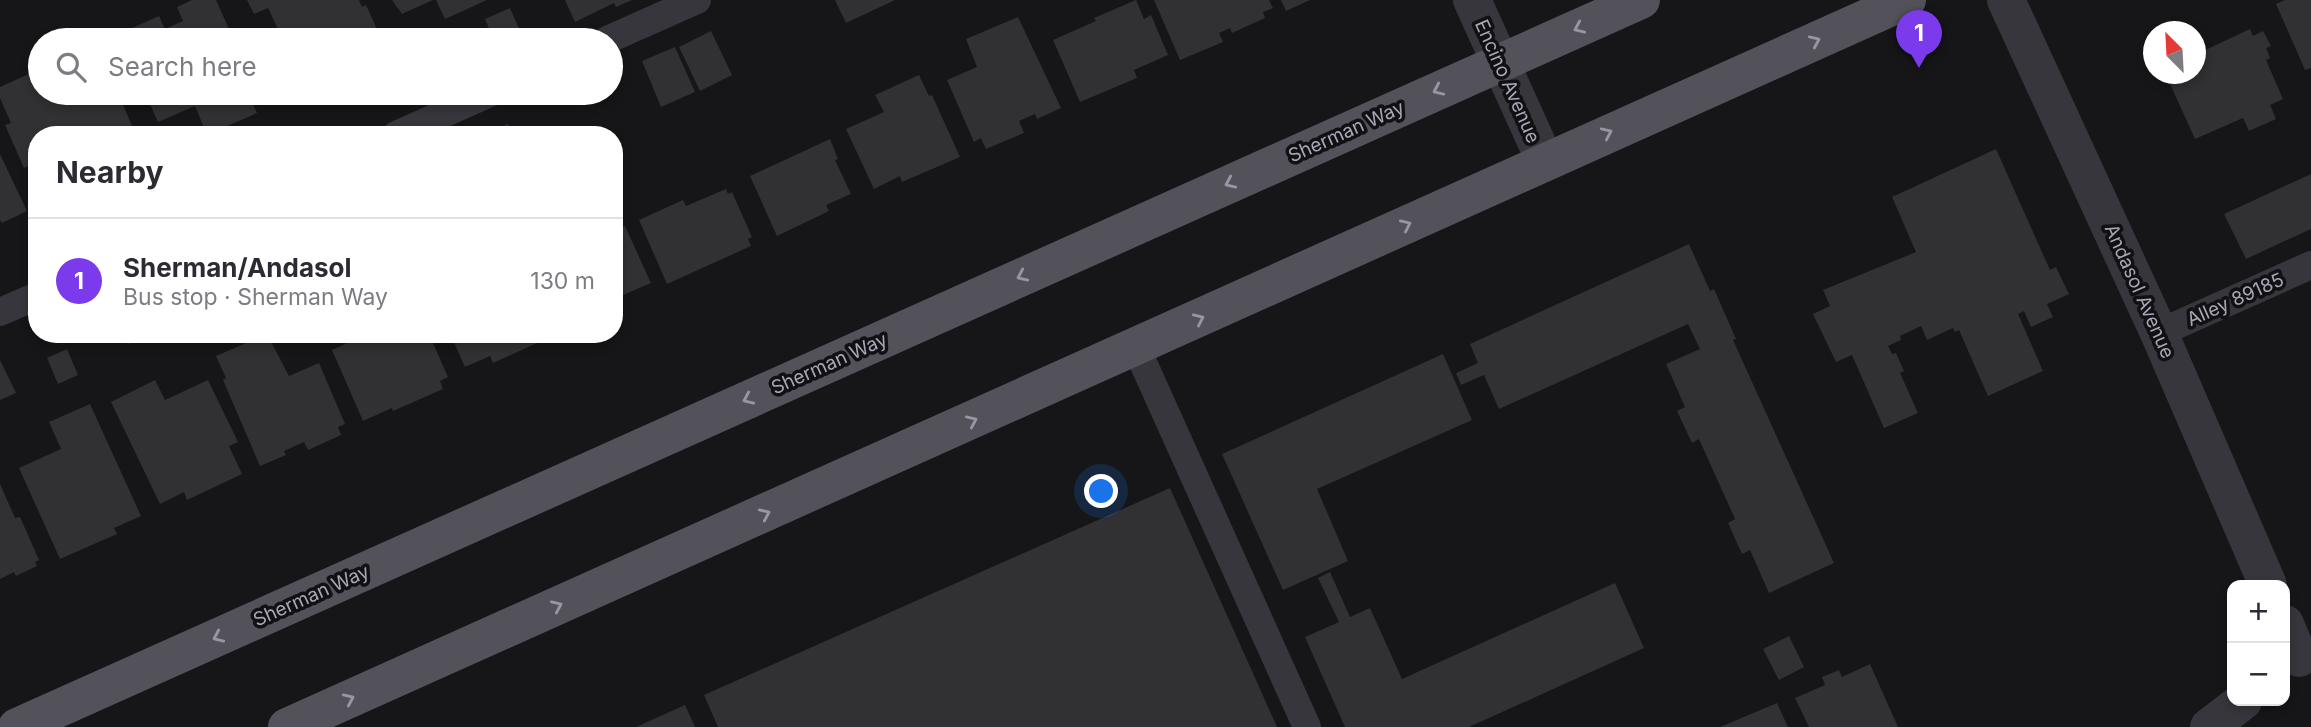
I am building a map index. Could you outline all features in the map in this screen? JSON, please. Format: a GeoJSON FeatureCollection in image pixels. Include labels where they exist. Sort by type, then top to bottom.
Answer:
{"type":"FeatureCollection","features":[{"type":"Feature","properties":{"kind":"main road","name":"Sherman Way"},"geometry":{"type":"LineString","coordinates":[[17,727],[1641,0]]}},
{"type":"Feature","properties":{"kind":"main road"},"geometry":{"type":"LineString","coordinates":[[287,727],[1907,0]]}},
{"type":"Feature","properties":{"kind":"street","name":"Encino Avenue"},"geometry":{"type":"LineString","coordinates":[[1472,0],[1545,161]]}},
{"type":"Feature","properties":{"kind":"street","name":"Andasol Avenue"},"geometry":{"type":"LineString","coordinates":[[2006,0],[2159,333],[2266,580]]}},
{"type":"Feature","properties":{"kind":"street"},"geometry":{"type":"LineString","coordinates":[[2209,727],[2237,706]]}},
{"type":"Feature","properties":{"kind":"lane"},"geometry":{"type":"LineString","coordinates":[[623,33],[697,0]]}},
{"type":"Feature","properties":{"kind":"lane"},"geometry":{"type":"LineString","coordinates":[[417,126],[463,105]]}},
{"type":"Feature","properties":{"kind":"lane","name":"Alley 89185"},"geometry":{"type":"LineString","coordinates":[[2159,333],[2311,265]]}},
{"type":"Feature","properties":{"kind":"lane"},"geometry":{"type":"LineString","coordinates":[[0,313],[28,300]]}},
{"type":"Feature","properties":{"kind":"lane"},"geometry":{"type":"LineString","coordinates":[[1136,347],[1307,727]]}},
{"type":"Feature","properties":{"kind":"building"},"geometry":{"type":"Polygon","coordinates":[[[192,0],[216,0],[229,28],[167,28],[183,21],[177,7],[192,0]]]}},
{"type":"Feature","properties":{"kind":"building"},"geometry":{"type":"Polygon","coordinates":[[[247,0],[359,0],[362,7],[366,5],[376,28],[277,28],[268,8],[254,14],[247,0]]]}},
{"type":"Feature","properties":{"kind":"building"},"geometry":{"type":"Polygon","coordinates":[[[392,0],[433,0],[402,14],[392,0]]]}},
{"type":"Feature","properties":{"kind":"building"},"geometry":{"type":"Polygon","coordinates":[[[436,0],[487,0],[445,19],[436,0]]]}},
{"type":"Feature","properties":{"kind":"building"},"geometry":{"type":"Polygon","coordinates":[[[565,0],[632,0],[616,7],[614,3],[575,22],[565,0]]]}},
{"type":"Feature","properties":{"kind":"building"},"geometry":{"type":"Polygon","coordinates":[[[835,0],[895,0],[846,23],[835,0]]]}},
{"type":"Feature","properties":{"kind":"building"},"geometry":{"type":"Polygon","coordinates":[[[1136,0],[1144,19],[1151,15],[1168,55],[1134,70],[1137,78],[1080,102],[1053,40],[1136,0]]]}},
{"type":"Feature","properties":{"kind":"building"},"geometry":{"type":"Polygon","coordinates":[[[1154,0],[1269,0],[1273,8],[1263,12],[1265,18],[1232,33],[1230,28],[1219,33],[1223,42],[1180,60],[1154,0]]]}},
{"type":"Feature","properties":{"kind":"building"},"geometry":{"type":"Polygon","coordinates":[[[1281,0],[1310,0],[1286,11],[1281,0]]]}},
{"type":"Feature","properties":{"kind":"building"},"geometry":{"type":"Polygon","coordinates":[[[2285,0],[2311,0],[2311,68],[2305,70],[2276,4],[2285,0]]]}},
{"type":"Feature","properties":{"kind":"building"},"geometry":{"type":"Polygon","coordinates":[[[510,8],[519,28],[489,28],[485,19],[510,8]]]}},
{"type":"Feature","properties":{"kind":"building"},"geometry":{"type":"Polygon","coordinates":[[[159,16],[165,28],[132,28],[159,16]]]}},
{"type":"Feature","properties":{"kind":"building"},"geometry":{"type":"Polygon","coordinates":[[[1018,17],[1061,108],[1037,119],[1035,114],[1019,121],[1024,133],[986,149],[981,138],[974,142],[947,80],[977,67],[966,39],[1018,17]]]}},
{"type":"Feature","properties":{"kind":"building"},"geometry":{"type":"Polygon","coordinates":[[[2250,29],[2253,36],[2263,31],[2271,46],[2266,48],[2270,58],[2266,60],[2283,99],[2270,105],[2276,119],[2249,131],[2243,118],[2195,139],[2170,84],[2206,84],[2206,50],[2250,29]]]}},
{"type":"Feature","properties":{"kind":"building"},"geometry":{"type":"Polygon","coordinates":[[[711,31],[732,75],[700,91],[679,47],[711,31]]]}},
{"type":"Feature","properties":{"kind":"building"},"geometry":{"type":"Polygon","coordinates":[[[675,47],[695,92],[661,107],[642,61],[675,47]]]}},
{"type":"Feature","properties":{"kind":"building"},"geometry":{"type":"Polygon","coordinates":[[[28,74],[28,105],[123,105],[132,126],[28,126],[28,166],[24,168],[5,125],[11,123],[0,98],[0,87],[28,74]]]}},
{"type":"Feature","properties":{"kind":"building"},"geometry":{"type":"Polygon","coordinates":[[[919,75],[929,96],[932,95],[960,157],[902,182],[900,176],[874,189],[846,129],[884,112],[875,95],[919,75]]]}},
{"type":"Feature","properties":{"kind":"building"},"geometry":{"type":"Polygon","coordinates":[[[150,105],[253,105],[257,113],[227,126],[203,126],[195,106],[158,122],[150,105]]]}},
{"type":"Feature","properties":{"kind":"building"},"geometry":{"type":"Polygon","coordinates":[[[830,139],[838,159],[835,160],[851,194],[826,205],[829,211],[777,236],[750,176],[830,139]]]}},
{"type":"Feature","properties":{"kind":"building"},"geometry":{"type":"Polygon","coordinates":[[[1996,149],[2050,270],[2056,267],[2069,294],[2047,304],[2053,317],[2031,327],[2024,311],[2018,314],[2043,371],[1988,396],[1959,330],[1955,332],[1953,328],[1927,340],[1921,326],[1900,336],[1901,340],[1888,346],[1892,354],[1896,353],[1904,371],[1900,373],[1918,413],[1884,428],[1852,355],[1836,362],[1813,314],[1830,306],[1823,290],[1916,252],[1892,197],[1996,149]]]}},
{"type":"Feature","properties":{"kind":"building"},"geometry":{"type":"Polygon","coordinates":[[[0,154],[27,211],[2,223],[0,220],[0,154]]]}},
{"type":"Feature","properties":{"kind":"building"},"geometry":{"type":"Polygon","coordinates":[[[2311,174],[2311,229],[2246,259],[2224,214],[2311,174]]]}},
{"type":"Feature","properties":{"kind":"building"},"geometry":{"type":"Polygon","coordinates":[[[726,189],[728,194],[732,192],[752,237],[748,239],[751,246],[667,284],[639,220],[683,200],[686,206],[726,189]]]}},
{"type":"Feature","properties":{"kind":"building"},"geometry":{"type":"Polygon","coordinates":[[[625,226],[651,283],[623,295],[625,226]]]}},
{"type":"Feature","properties":{"kind":"building"},"geometry":{"type":"Polygon","coordinates":[[[1689,244],[1710,291],[1714,289],[1736,339],[1733,340],[1834,563],[1769,593],[1750,550],[1742,554],[1728,523],[1735,519],[1699,439],[1692,443],[1677,411],[1685,407],[1666,364],[1700,349],[1688,324],[1499,409],[1484,375],[1461,385],[1456,373],[1478,363],[1470,344],[1689,244]]]}},
{"type":"Feature","properties":{"kind":"building"},"geometry":{"type":"Polygon","coordinates":[[[246,343],[272,343],[289,376],[319,363],[345,424],[338,427],[341,435],[308,450],[304,442],[284,451],[286,455],[260,466],[223,380],[226,378],[216,356],[246,343]]]}},
{"type":"Feature","properties":{"kind":"building"},"geometry":{"type":"Polygon","coordinates":[[[347,343],[433,343],[448,377],[440,381],[443,389],[363,421],[332,350],[347,343]]]}},
{"type":"Feature","properties":{"kind":"building"},"geometry":{"type":"Polygon","coordinates":[[[454,343],[537,343],[493,363],[490,356],[465,367],[454,343]]]}},
{"type":"Feature","properties":{"kind":"building"},"geometry":{"type":"Polygon","coordinates":[[[67,349],[78,375],[58,384],[47,358],[67,349]]]}},
{"type":"Feature","properties":{"kind":"building"},"geometry":{"type":"Polygon","coordinates":[[[1443,354],[1472,420],[1317,489],[1348,561],[1283,590],[1222,454],[1443,354]]]}},
{"type":"Feature","properties":{"kind":"building"},"geometry":{"type":"Polygon","coordinates":[[[0,360],[16,393],[0,400],[0,360]]]}},
{"type":"Feature","properties":{"kind":"building"},"geometry":{"type":"Polygon","coordinates":[[[155,380],[165,400],[208,380],[238,442],[229,446],[242,474],[187,500],[184,492],[160,504],[111,402],[155,380]]]}},
{"type":"Feature","properties":{"kind":"building"},"geometry":{"type":"Polygon","coordinates":[[[90,404],[141,516],[114,528],[117,534],[60,559],[19,468],[61,449],[49,422],[90,404]]]}},
{"type":"Feature","properties":{"kind":"building"},"geometry":{"type":"Polygon","coordinates":[[[0,484],[15,518],[20,517],[39,560],[35,562],[37,566],[16,576],[14,572],[0,579],[0,484]]]}},
{"type":"Feature","properties":{"kind":"building"},"geometry":{"type":"Polygon","coordinates":[[[1170,488],[1277,727],[718,727],[704,695],[1170,488]]]}},
{"type":"Feature","properties":{"kind":"building"},"geometry":{"type":"Polygon","coordinates":[[[1330,572],[1350,617],[1370,608],[1402,679],[1615,583],[1644,648],[1469,727],[1345,727],[1305,637],[1339,622],[1318,578],[1330,572]]]}},
{"type":"Feature","properties":{"kind":"building"},"geometry":{"type":"Polygon","coordinates":[[[1789,636],[1804,667],[1779,680],[1763,649],[1789,636]]]}},
{"type":"Feature","properties":{"kind":"building"},"geometry":{"type":"Polygon","coordinates":[[[1870,664],[1898,727],[1809,727],[1795,698],[1825,685],[1822,677],[1839,670],[1842,677],[1870,664]]]}},
{"type":"Feature","properties":{"kind":"building"},"geometry":{"type":"Polygon","coordinates":[[[1777,703],[1788,727],[1720,727],[1777,703]]]}},
{"type":"Feature","properties":{"kind":"building"},"geometry":{"type":"Polygon","coordinates":[[[685,705],[695,727],[636,727],[685,705]]]}},
{"type":"Feature","properties":{"kind":"place","name":"Sherman/Andasol"},"geometry":{"type":"Point","coordinates":[1919,68]}}]}
